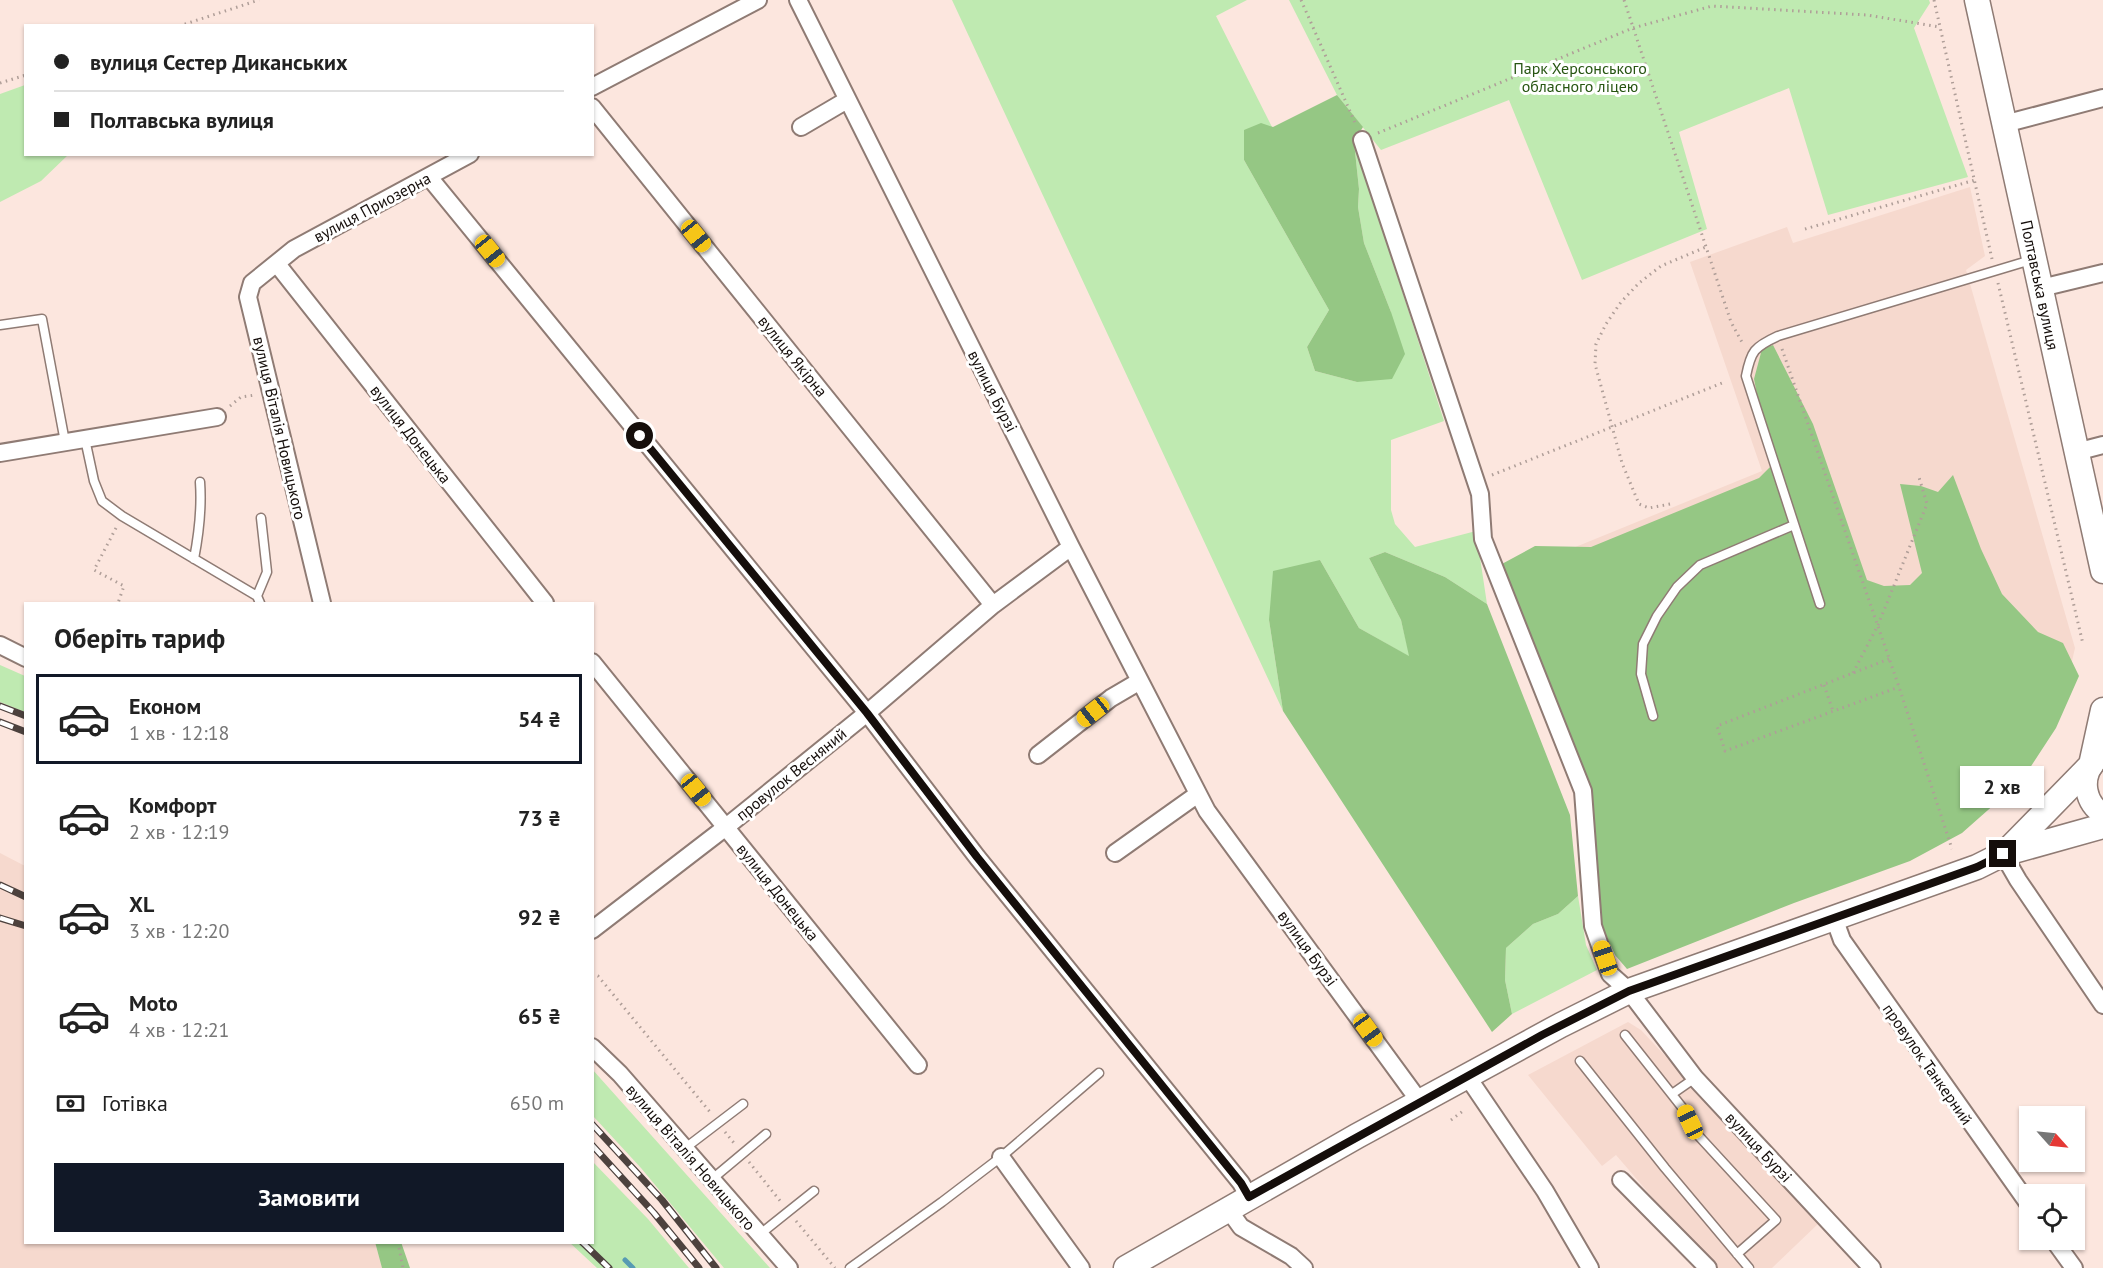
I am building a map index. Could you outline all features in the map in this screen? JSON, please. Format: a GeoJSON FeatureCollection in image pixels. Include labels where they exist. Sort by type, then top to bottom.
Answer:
{"type":"FeatureCollection","features":[{"type":"Feature","properties":{"kind":"main road","name":"Полтавська вулиця"},"geometry":{"type":"LineString","coordinates":[[1977,0],[2103,571]]}},
{"type":"Feature","properties":{"kind":"main road"},"geometry":{"type":"LineString","coordinates":[[2003,854],[2097,760],[2103,710]]}},
{"type":"Feature","properties":{"kind":"main road"},"geometry":{"type":"LineString","coordinates":[[1126,1268],[1467,1076],[1629,991],[1977,867],[2003,854],[2103,826]]}},
{"type":"Feature","properties":{"kind":"street"},"geometry":{"type":"LineString","coordinates":[[594,86],[758,0]]}},
{"type":"Feature","properties":{"kind":"street","name":"вулиця Бурзі"},"geometry":{"type":"LineString","coordinates":[[798,0],[1071,546],[1207,811],[1420,1102]]}},
{"type":"Feature","properties":{"kind":"street"},"geometry":{"type":"LineString","coordinates":[[2004,124],[2103,98]]}},
{"type":"Feature","properties":{"kind":"street"},"geometry":{"type":"LineString","coordinates":[[801,127],[847,100]]}},
{"type":"Feature","properties":{"kind":"street","name":"вулиця Якірна"},"geometry":{"type":"LineString","coordinates":[[594,109],[993,605]]}},
{"type":"Feature","properties":{"kind":"street","name":"вулиця Бурзі"},"geometry":{"type":"LineString","coordinates":[[1362,140],[1480,494],[1483,539],[1583,791],[1593,926],[1610,974],[1629,991],[1695,1078],[1872,1268]]}},
{"type":"Feature","properties":{"kind":"street","name":"вулиця Приозерна"},"geometry":{"type":"LineString","coordinates":[[277,264],[294,249],[466,156]]}},
{"type":"Feature","properties":{"kind":"street"},"geometry":{"type":"LineString","coordinates":[[429,177],[867,713],[977,857],[1241,1183],[1249,1197]]}},
{"type":"Feature","properties":{"kind":"street","name":"вулиця Віталія Новицького"},"geometry":{"type":"LineString","coordinates":[[277,264],[252,283],[248,297],[322,602]]}},
{"type":"Feature","properties":{"kind":"street","name":"вулиця Донецька"},"geometry":{"type":"LineString","coordinates":[[277,264],[544,602]]}},
{"type":"Feature","properties":{"kind":"street"},"geometry":{"type":"LineString","coordinates":[[2041,288],[2103,273]]}},
{"type":"Feature","properties":{"kind":"street"},"geometry":{"type":"LineString","coordinates":[[0,453],[217,417]]}},
{"type":"Feature","properties":{"kind":"street"},"geometry":{"type":"LineString","coordinates":[[2076,452],[2103,445]]}},
{"type":"Feature","properties":{"kind":"street","name":"провулок Весняний"},"geometry":{"type":"LineString","coordinates":[[594,928],[726,826],[867,713],[993,605],[1071,546]]}},
{"type":"Feature","properties":{"kind":"street"},"geometry":{"type":"LineString","coordinates":[[0,645],[24,657]]}},
{"type":"Feature","properties":{"kind":"street","name":"вулиця Донецька"},"geometry":{"type":"LineString","coordinates":[[594,664],[918,1065]]}},
{"type":"Feature","properties":{"kind":"street"},"geometry":{"type":"LineString","coordinates":[[1038,754],[1111,698],[1140,681]]}},
{"type":"Feature","properties":{"kind":"street"},"geometry":{"type":"LineString","coordinates":[[2097,760],[2087,775],[2087,795],[2092,804],[2103,814]]}},
{"type":"Feature","properties":{"kind":"street"},"geometry":{"type":"LineString","coordinates":[[1115,853],[1198,794]]}},
{"type":"Feature","properties":{"kind":"street"},"geometry":{"type":"LineString","coordinates":[[2003,854],[2018,880],[2103,1005]]}},
{"type":"Feature","properties":{"kind":"street","name":"провулок Танкерний"},"geometry":{"type":"LineString","coordinates":[[1834,918],[1842,940],[1861,968],[2019,1191]]}},
{"type":"Feature","properties":{"kind":"street","name":"вулиця Віталія Новицького"},"geometry":{"type":"LineString","coordinates":[[594,1049],[620,1074],[789,1268]]}},
{"type":"Feature","properties":{"kind":"street"},"geometry":{"type":"LineString","coordinates":[[1467,1076],[1545,1191],[1590,1268]]}},
{"type":"Feature","properties":{"kind":"street"},"geometry":{"type":"LineString","coordinates":[[1001,1156],[1081,1268]]}},
{"type":"Feature","properties":{"kind":"street"},"geometry":{"type":"LineString","coordinates":[[1621,1180],[1708,1268]]}},
{"type":"Feature","properties":{"kind":"street"},"geometry":{"type":"LineString","coordinates":[[1228,1209],[1241,1227],[1291,1256],[1304,1268]]}},
{"type":"Feature","properties":{"kind":"street"},"geometry":{"type":"LineString","coordinates":[[2061,1250],[2074,1268]]}},
{"type":"Feature","properties":{"kind":"lane"},"geometry":{"type":"LineString","coordinates":[[1820,604],[1746,376],[1750,357],[1762,343],[1778,336],[2035,259]]}},
{"type":"Feature","properties":{"kind":"lane"},"geometry":{"type":"LineString","coordinates":[[0,325],[42,319],[65,442]]}},
{"type":"Feature","properties":{"kind":"lane"},"geometry":{"type":"LineString","coordinates":[[85,439],[94,481],[102,501],[122,516],[258,599],[267,572],[261,518]]}},
{"type":"Feature","properties":{"kind":"lane"},"geometry":{"type":"LineString","coordinates":[[194,559],[199,532],[200,482]]}},
{"type":"Feature","properties":{"kind":"lane"},"geometry":{"type":"LineString","coordinates":[[1653,716],[1641,674],[1642,644],[1657,616],[1677,587],[1701,564],[1794,525]]}},
{"type":"Feature","properties":{"kind":"lane"},"geometry":{"type":"LineString","coordinates":[[1625,1035],[1685,1110],[1696,1133],[1776,1220],[1737,1254]]}},
{"type":"Feature","properties":{"kind":"lane"},"geometry":{"type":"LineString","coordinates":[[1580,1061],[1665,1168],[1749,1268]]}},
{"type":"Feature","properties":{"kind":"lane"},"geometry":{"type":"LineString","coordinates":[[850,1268],[1001,1156],[1099,1073]]}},
{"type":"Feature","properties":{"kind":"lane"},"geometry":{"type":"LineString","coordinates":[[1672,1094],[1695,1078]]}},
{"type":"Feature","properties":{"kind":"lane"},"geometry":{"type":"LineString","coordinates":[[684,1149],[743,1104]]}},
{"type":"Feature","properties":{"kind":"lane"},"geometry":{"type":"LineString","coordinates":[[710,1180],[766,1134]]}},
{"type":"Feature","properties":{"kind":"lane"},"geometry":{"type":"LineString","coordinates":[[759,1235],[814,1191]]}},
{"type":"Feature","properties":{"kind":"path"},"geometry":{"type":"LineString","coordinates":[[185,24],[259,0]]}},
{"type":"Feature","properties":{"kind":"path"},"geometry":{"type":"LineString","coordinates":[[1301,0],[1362,140],[1633,28],[1712,6],[1867,15],[1940,27]]}},
{"type":"Feature","properties":{"kind":"path"},"geometry":{"type":"LineString","coordinates":[[1624,0],[1731,322],[1750,357]]}},
{"type":"Feature","properties":{"kind":"path"},"geometry":{"type":"LineString","coordinates":[[1934,0],[2083,644]]}},
{"type":"Feature","properties":{"kind":"path"},"geometry":{"type":"LineString","coordinates":[[0,83],[24,76]]}},
{"type":"Feature","properties":{"kind":"path"},"geometry":{"type":"LineString","coordinates":[[1805,229],[1975,180]]}},
{"type":"Feature","properties":{"kind":"path"},"geometry":{"type":"LineString","coordinates":[[1670,504],[1649,508],[1639,504],[1622,464],[1595,364],[1596,344],[1621,302],[1640,283],[1661,266],[1706,247]]}},
{"type":"Feature","properties":{"kind":"path"},"geometry":{"type":"LineString","coordinates":[[1778,336],[1890,659],[1952,849]]}},
{"type":"Feature","properties":{"kind":"path"},"geometry":{"type":"LineString","coordinates":[[1476,481],[1722,383]]}},
{"type":"Feature","properties":{"kind":"path"},"geometry":{"type":"LineString","coordinates":[[217,417],[241,397],[272,393]]}},
{"type":"Feature","properties":{"kind":"path"},"geometry":{"type":"LineString","coordinates":[[1853,673],[1878,625],[1927,504],[1918,474]]}},
{"type":"Feature","properties":{"kind":"path"},"geometry":{"type":"LineString","coordinates":[[118,602],[124,586],[94,570],[122,516]]}},
{"type":"Feature","properties":{"kind":"path"},"geometry":{"type":"LineString","coordinates":[[1890,659],[1717,726],[1725,751],[1899,687]]}},
{"type":"Feature","properties":{"kind":"path"},"geometry":{"type":"LineString","coordinates":[[1824,685],[1833,711]]}},
{"type":"Feature","properties":{"kind":"path"},"geometry":{"type":"LineString","coordinates":[[1451,1120],[1463,1112]]}},
{"type":"Feature","properties":{"kind":"path"},"geometry":{"type":"LineString","coordinates":[[398,1244],[403,1268]]}},
{"type":"Feature","properties":{"kind":"shaded area"},"geometry":{"type":"Polygon","coordinates":[[[1970,187],[1985,256],[1966,270],[2075,648],[2061,709],[2037,753],[1993,807],[1609,948],[1595,786],[1509,574],[1762,471],[1690,262],[1787,227],[1793,243],[1970,187]]]}},
{"type":"Feature","properties":{"kind":"shaded area"},"geometry":{"type":"Polygon","coordinates":[[[0,853],[24,865],[24,1244],[376,1244],[382,1268],[0,1268],[0,853]]]}},
{"type":"Feature","properties":{"kind":"shaded area"},"geometry":{"type":"Polygon","coordinates":[[[1628,1022],[1641,1030],[1820,1222],[1772,1268],[1713,1268],[1616,1155],[1602,1166],[1528,1075],[1628,1022]]]}},
{"type":"Feature","properties":{"kind":"green space"},"geometry":{"type":"Polygon","coordinates":[[[952,0],[1247,0],[1216,16],[1272,127],[1244,160],[1329,310],[1307,347],[1315,371],[1357,382],[1391,312],[1364,243],[1358,207],[1359,189],[1354,142],[1444,421],[1391,440],[1391,510],[1395,524],[1415,547],[1476,531],[1487,604],[1445,577],[1385,552],[1369,558],[1401,620],[1410,657],[1359,628],[1320,560],[1269,620],[1283,711],[952,0]]]}},
{"type":"Feature","properties":{"kind":"green space","name":"Парк Херсонського обласного ліцею"},"geometry":{"type":"Polygon","coordinates":[[[1289,0],[1929,0],[1930,3],[1914,28],[1968,177],[1828,215],[1789,88],[1679,132],[1707,229],[1582,280],[1509,100],[1381,150],[1337,95],[1289,0]]]}},
{"type":"Feature","properties":{"kind":"green space"},"geometry":{"type":"Polygon","coordinates":[[[24,85],[24,156],[67,156],[41,181],[0,202],[0,94],[24,85]]]}},
{"type":"Feature","properties":{"kind":"green space"},"geometry":{"type":"Polygon","coordinates":[[[1337,95],[1363,127],[1354,142],[1359,189],[1358,207],[1364,243],[1405,354],[1392,379],[1357,382],[1315,371],[1307,347],[1329,310],[1244,160],[1244,130],[1261,123],[1273,127],[1337,95]]]}},
{"type":"Feature","properties":{"kind":"green space"},"geometry":{"type":"Polygon","coordinates":[[[1773,345],[1813,424],[1867,580],[1884,586],[1910,585],[1922,573],[1900,484],[1921,486],[1938,492],[1953,475],[1981,549],[2002,594],[2038,632],[2063,643],[2079,676],[2056,728],[2022,780],[1962,833],[1910,861],[1794,903],[1627,969],[1615,955],[1598,917],[1592,820],[1500,565],[1535,546],[1591,547],[1759,478],[1771,466],[1754,379],[1762,349],[1773,345]]]}},
{"type":"Feature","properties":{"kind":"green space"},"geometry":{"type":"Polygon","coordinates":[[[1385,552],[1445,577],[1487,604],[1570,815],[1578,896],[1558,914],[1533,924],[1506,948],[1505,980],[1512,1014],[1492,1032],[1283,711],[1269,620],[1273,571],[1320,560],[1359,628],[1409,656],[1401,620],[1369,558],[1385,552]]]}},
{"type":"Feature","properties":{"kind":"green space"},"geometry":{"type":"Polygon","coordinates":[[[0,665],[24,676],[24,712],[0,702],[0,665]]]}},
{"type":"Feature","properties":{"kind":"green space"},"geometry":{"type":"Polygon","coordinates":[[[1578,896],[1586,945],[1597,970],[1512,1014],[1505,980],[1506,948],[1533,924],[1558,914],[1578,896]]]}},
{"type":"Feature","properties":{"kind":"green space"},"geometry":{"type":"Polygon","coordinates":[[[594,1071],[770,1268],[724,1268],[641,1168],[594,1117],[594,1071]]]}},
{"type":"Feature","properties":{"kind":"green space"},"geometry":{"type":"Polygon","coordinates":[[[594,1163],[648,1219],[689,1268],[597,1268],[571,1244],[594,1244],[594,1163]]]}},
{"type":"Feature","properties":{"kind":"green space"},"geometry":{"type":"Polygon","coordinates":[[[376,1244],[402,1244],[410,1268],[382,1268],[376,1244]]]}},
{"type":"Feature","properties":{"kind":"waterway"},"geometry":{"type":"LineString","coordinates":[[625,1260],[633,1268]]}},
{"type":"Feature","properties":{"kind":"railway"},"geometry":{"type":"LineString","coordinates":[[0,706],[24,715]]}},
{"type":"Feature","properties":{"kind":"railway"},"geometry":{"type":"LineString","coordinates":[[0,722],[24,731]]}},
{"type":"Feature","properties":{"kind":"railway"},"geometry":{"type":"LineString","coordinates":[[0,885],[24,896]]}},
{"type":"Feature","properties":{"kind":"railway"},"geometry":{"type":"LineString","coordinates":[[0,918],[24,925]]}},
{"type":"Feature","properties":{"kind":"railway"},"geometry":{"type":"LineString","coordinates":[[594,1126],[662,1200],[716,1268]]}},
{"type":"Feature","properties":{"kind":"railway"},"geometry":{"type":"LineString","coordinates":[[594,1147],[654,1213],[699,1268]]}},
{"type":"Feature","properties":{"kind":"railway"},"geometry":{"type":"LineString","coordinates":[[584,1244],[609,1268]]}},
{"type":"Feature","properties":{"kind":"route"},"geometry":{"type":"LineString","coordinates":[[640,436],[867,713],[977,857],[1241,1183],[1249,1197],[1542,1035],[1629,991],[1977,867],[2003,854]]}}]}
